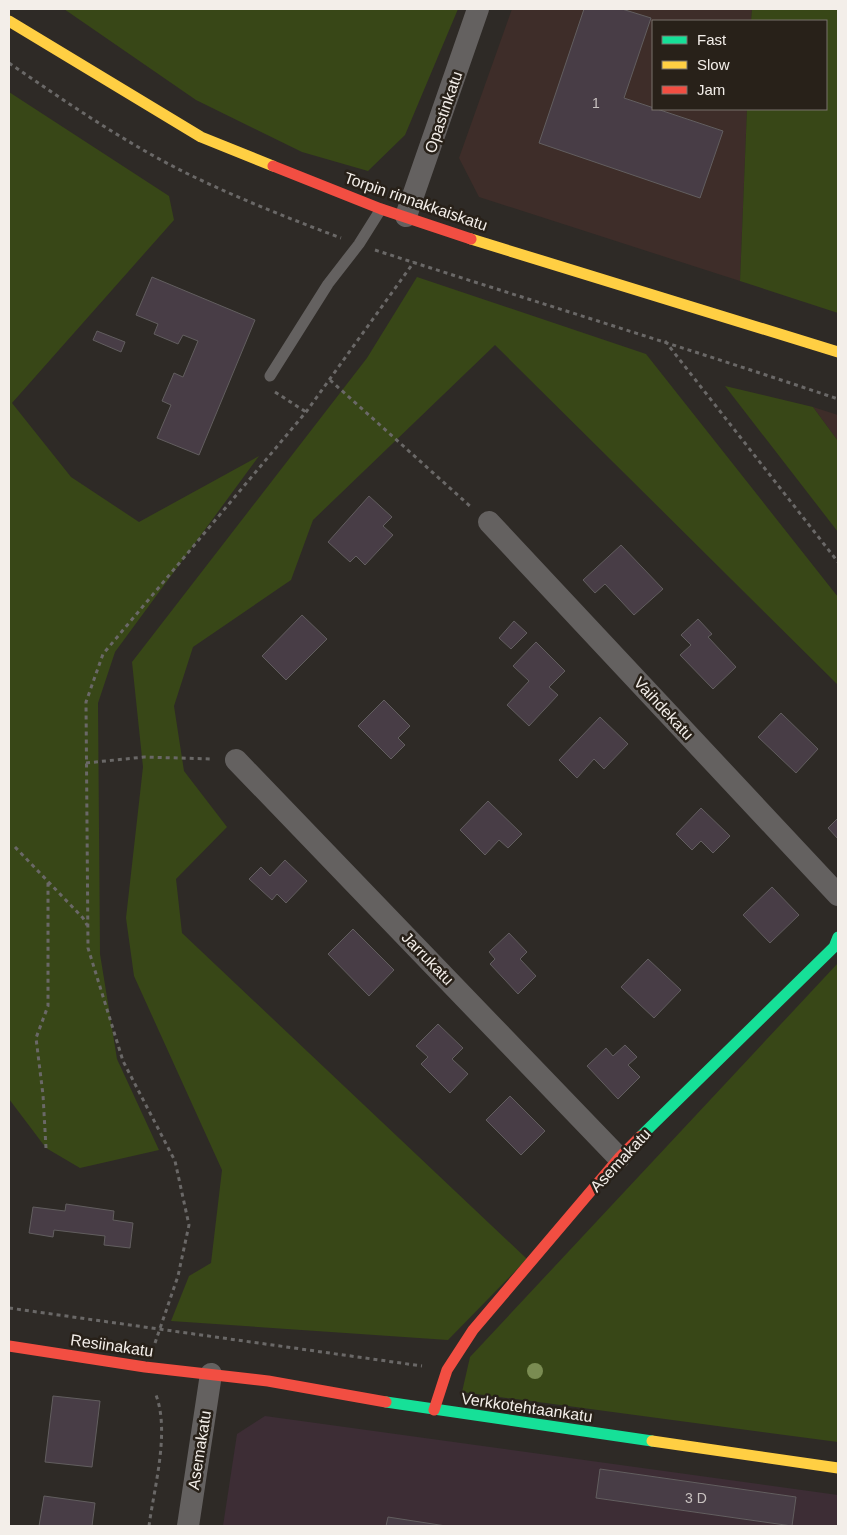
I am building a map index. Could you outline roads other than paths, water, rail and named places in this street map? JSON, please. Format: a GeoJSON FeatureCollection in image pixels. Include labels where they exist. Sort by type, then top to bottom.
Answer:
{"type":"FeatureCollection","features":[{"type":"Feature","properties":{"kind":"street","name":"Opastinkatu"},"geometry":{"type":"LineString","coordinates":[[406,216],[478,9]]}},
{"type":"Feature","properties":{"kind":"street","name":"Torpin rinnakkaiskatu"},"geometry":{"type":"LineString","coordinates":[[9,21],[201,137],[381,209],[551,265],[838,352]]}},
{"type":"Feature","properties":{"kind":"street","name":"Vaihdekatu"},"geometry":{"type":"LineString","coordinates":[[489,522],[838,894]]}},
{"type":"Feature","properties":{"kind":"street","name":"Jarrukatu"},"geometry":{"type":"LineString","coordinates":[[236,760],[619,1158]]}},
{"type":"Feature","properties":{"kind":"street","name":"Asemakatu"},"geometry":{"type":"LineString","coordinates":[[434,1410],[447,1370],[473,1330],[619,1158],[834,947],[838,937]]}},
{"type":"Feature","properties":{"kind":"street","name":"Resiinakatu"},"geometry":{"type":"LineString","coordinates":[[9,1346],[212,1374]]}},
{"type":"Feature","properties":{"kind":"street","name":"Asemakatu"},"geometry":{"type":"LineString","coordinates":[[188,1526],[212,1374]]}},
{"type":"Feature","properties":{"kind":"street","name":"Verkkotehtaankatu"},"geometry":{"type":"LineString","coordinates":[[212,1374],[268,1381],[434,1410],[838,1468]]}},
{"type":"Feature","properties":{"kind":"lane"},"geometry":{"type":"LineString","coordinates":[[270,376],[328,284],[359,244],[381,209]]}}]}
